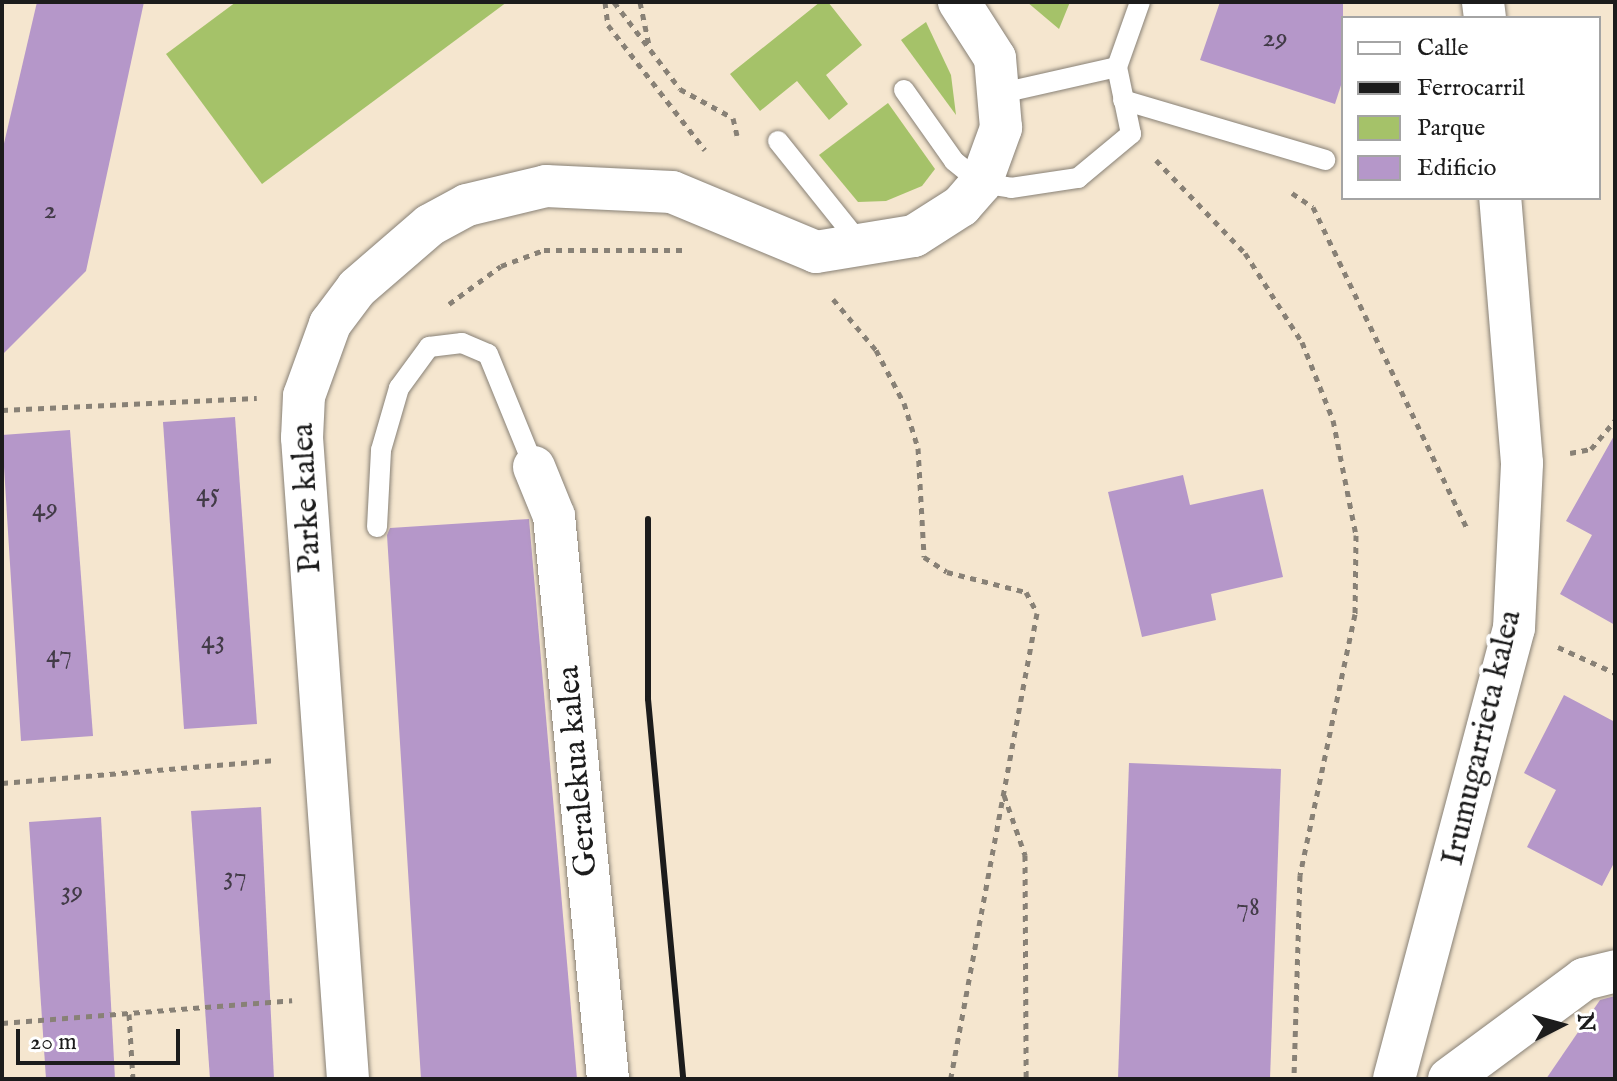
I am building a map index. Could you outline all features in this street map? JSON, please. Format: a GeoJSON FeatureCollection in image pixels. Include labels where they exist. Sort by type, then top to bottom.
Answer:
{"type":"FeatureCollection","features":[{"type":"Feature","properties":{"kind":"street","name":"Parke kalea"},"geometry":{"type":"LineString","coordinates":[[348,1079],[302,438],[304,396],[330,324],[393,253],[467,205],[546,186],[672,192],[787,244],[816,252],[865,250],[938,223],[981,183],[1001,128],[1002,93],[995,58],[959,2]]}},
{"type":"Feature","properties":{"kind":"street","name":"Irumugarrieta kalea"},"geometry":{"type":"LineString","coordinates":[[1394,1079],[1514,628],[1522,463],[1500,200]]}},
{"type":"Feature","properties":{"kind":"street","name":"Geralekua kalea"},"geometry":{"type":"LineString","coordinates":[[534,467],[554,516],[608,1079]]}},
{"type":"Feature","properties":{"kind":"street"},"geometry":{"type":"LineString","coordinates":[[1449,1079],[1584,979],[1615,971]]}},
{"type":"Feature","properties":{"kind":"lane"},"geometry":{"type":"LineString","coordinates":[[904,90],[954,161],[981,183],[1011,188],[1078,178],[1131,134],[1117,67],[1140,2]]}},
{"type":"Feature","properties":{"kind":"lane"},"geometry":{"type":"LineString","coordinates":[[1002,93],[1117,67]]}},
{"type":"Feature","properties":{"kind":"lane"},"geometry":{"type":"LineString","coordinates":[[1123,100],[1325,160]]}},
{"type":"Feature","properties":{"kind":"lane"},"geometry":{"type":"LineString","coordinates":[[778,141],[865,250]]}},
{"type":"Feature","properties":{"kind":"lane"},"geometry":{"type":"LineString","coordinates":[[377,527],[381,450],[414,362],[445,341],[488,354],[534,467]]}},
{"type":"Feature","properties":{"kind":"path"},"geometry":{"type":"LineString","coordinates":[[605,2],[608,25],[716,164]]}},
{"type":"Feature","properties":{"kind":"path"},"geometry":{"type":"LineString","coordinates":[[614,2],[680,89],[733,118]]}},
{"type":"Feature","properties":{"kind":"path"},"geometry":{"type":"LineString","coordinates":[[640,2],[650,50]]}},
{"type":"Feature","properties":{"kind":"path"},"geometry":{"type":"LineString","coordinates":[[1131,134],[1245,253],[1302,342],[1333,420],[1356,535],[1355,614],[1300,875],[1294,1079]]}},
{"type":"Feature","properties":{"kind":"path"},"geometry":{"type":"LineString","coordinates":[[1279,185],[1313,207],[1474,543]]}},
{"type":"Feature","properties":{"kind":"path"},"geometry":{"type":"LineString","coordinates":[[488,354],[492,327],[442,310],[470,284],[544,250],[634,246],[680,256],[684,242],[659,235],[672,192]]}},
{"type":"Feature","properties":{"kind":"path"},"geometry":{"type":"LineString","coordinates":[[787,244],[876,350],[904,403],[918,448],[924,557],[947,572],[1026,592],[1037,613],[951,1079]]}},
{"type":"Feature","properties":{"kind":"path"},"geometry":{"type":"LineString","coordinates":[[2,410],[257,398]]}},
{"type":"Feature","properties":{"kind":"path"},"geometry":{"type":"LineString","coordinates":[[1591,449],[1615,420]]}},
{"type":"Feature","properties":{"kind":"path"},"geometry":{"type":"LineString","coordinates":[[1550,644],[1615,673]]}},
{"type":"Feature","properties":{"kind":"path"},"geometry":{"type":"LineString","coordinates":[[2,783],[284,760]]}},
{"type":"Feature","properties":{"kind":"path"},"geometry":{"type":"LineString","coordinates":[[1004,794],[1025,855],[1026,1079]]}},
{"type":"Feature","properties":{"kind":"path"},"geometry":{"type":"LineString","coordinates":[[2,1023],[302,999]]}},
{"type":"Feature","properties":{"kind":"path"},"geometry":{"type":"LineString","coordinates":[[129,1014],[133,1079]]}},
{"type":"Feature","properties":{"kind":"green space"},"geometry":{"type":"Polygon","coordinates":[[[236,2],[507,2],[262,184],[166,54],[236,2]]]}},
{"type":"Feature","properties":{"kind":"green space"},"geometry":{"type":"Polygon","coordinates":[[[820,2],[828,2],[862,45],[826,75],[848,104],[829,120],[797,81],[760,111],[730,74],[820,2]]]}},
{"type":"Feature","properties":{"kind":"green space"},"geometry":{"type":"Polygon","coordinates":[[[1027,2],[1070,2],[1059,29],[1027,2]]]}},
{"type":"Feature","properties":{"kind":"green space"},"geometry":{"type":"Polygon","coordinates":[[[926,22],[951,75],[956,115],[901,40],[926,22]]]}},
{"type":"Feature","properties":{"kind":"green space"},"geometry":{"type":"Polygon","coordinates":[[[888,103],[935,169],[922,186],[886,201],[858,202],[819,155],[888,103]]]}},
{"type":"Feature","properties":{"kind":"building"},"geometry":{"type":"Polygon","coordinates":[[[37,2],[144,2],[86,271],[2,355],[2,152],[37,2]]]}},
{"type":"Feature","properties":{"kind":"building"},"geometry":{"type":"Polygon","coordinates":[[[1220,2],[1343,2],[1341,85],[1335,104],[1200,60],[1220,2]]]}},
{"type":"Feature","properties":{"kind":"building"},"geometry":{"type":"Polygon","coordinates":[[[235,417],[257,724],[184,729],[163,422],[235,417]]]}},
{"type":"Feature","properties":{"kind":"building"},"geometry":{"type":"Polygon","coordinates":[[[70,430],[93,736],[21,741],[2,435],[70,430]]]}},
{"type":"Feature","properties":{"kind":"building"},"geometry":{"type":"Polygon","coordinates":[[[1615,434],[1615,625],[1560,594],[1592,535],[1566,521],[1615,434]]]}},
{"type":"Feature","properties":{"kind":"building"},"geometry":{"type":"Polygon","coordinates":[[[1183,475],[1190,505],[1263,489],[1283,577],[1211,594],[1216,620],[1142,637],[1108,492],[1183,475]]]}},
{"type":"Feature","properties":{"kind":"building"},"geometry":{"type":"Polygon","coordinates":[[[529,519],[577,1079],[421,1079],[387,535],[390,528],[529,519]]]}},
{"type":"Feature","properties":{"kind":"building"},"geometry":{"type":"Polygon","coordinates":[[[1564,695],[1615,722],[1615,861],[1602,886],[1527,847],[1556,790],[1524,773],[1564,695]]]}},
{"type":"Feature","properties":{"kind":"building"},"geometry":{"type":"Polygon","coordinates":[[[1129,763],[1281,769],[1270,1079],[1118,1079],[1129,763]]]}},
{"type":"Feature","properties":{"kind":"building"},"geometry":{"type":"Polygon","coordinates":[[[261,807],[274,1079],[210,1079],[191,811],[261,807]]]}},
{"type":"Feature","properties":{"kind":"building"},"geometry":{"type":"Polygon","coordinates":[[[101,817],[115,1079],[46,1079],[29,822],[101,817]]]}},
{"type":"Feature","properties":{"kind":"building"},"geometry":{"type":"Polygon","coordinates":[[[1615,996],[1615,1079],[1546,1079],[1600,1000],[1615,996]]]}},
{"type":"Feature","properties":{"kind":"railway"},"geometry":{"type":"LineString","coordinates":[[648,519],[648,699],[683,1079]]}}]}
